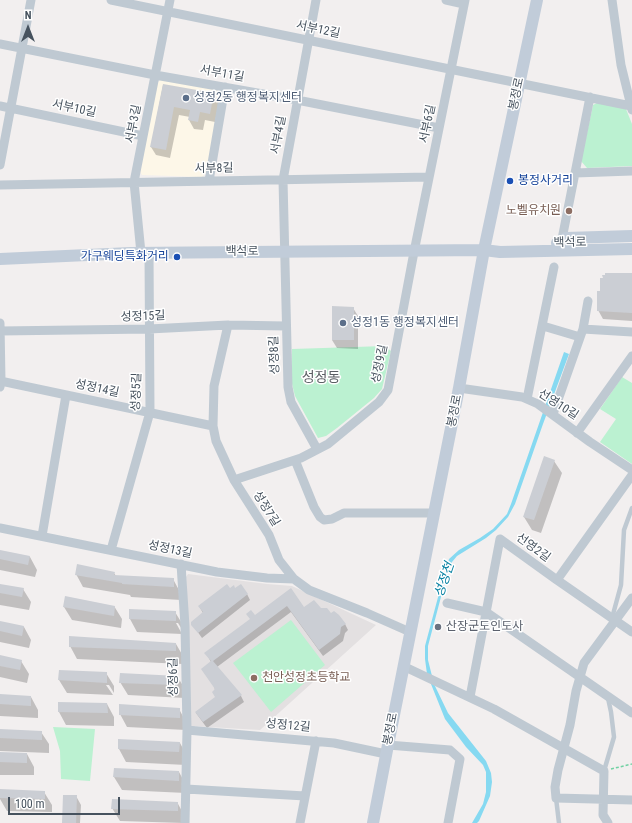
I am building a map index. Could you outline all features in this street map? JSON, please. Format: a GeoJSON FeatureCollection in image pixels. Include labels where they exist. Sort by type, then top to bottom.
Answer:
{"type":"FeatureCollection","features":[{"type":"Feature","properties":{"kind":"main road","name":"봉정로"},"geometry":{"type":"LineString","coordinates":[[373,823],[459,388],[484,250],[537,0]]}},
{"type":"Feature","properties":{"kind":"main road"},"geometry":{"type":"LineString","coordinates":[[632,236],[566,238],[558,244],[564,255],[574,257],[632,258]]}},
{"type":"Feature","properties":{"kind":"main road","name":"백석로"},"geometry":{"type":"LineString","coordinates":[[0,259],[145,253],[414,252],[484,250],[500,252],[558,244],[632,242]]}},
{"type":"Feature","properties":{"kind":"main road","name":"백석로"},"geometry":{"type":"LineString","coordinates":[[558,244],[632,250]]}},
{"type":"Feature","properties":{"kind":"street"},"geometry":{"type":"LineString","coordinates":[[0,165],[31,0]]}},
{"type":"Feature","properties":{"kind":"street","name":"서부12길"},"geometry":{"type":"LineString","coordinates":[[111,0],[590,97],[631,108]]}},
{"type":"Feature","properties":{"kind":"street","name":"서부3길"},"geometry":{"type":"LineString","coordinates":[[145,253],[134,182],[170,0]]}},
{"type":"Feature","properties":{"kind":"street","name":"서부4길"},"geometry":{"type":"LineString","coordinates":[[284,252],[283,180],[316,0]]}},
{"type":"Feature","properties":{"kind":"street"},"geometry":{"type":"LineString","coordinates":[[446,0],[464,2]]}},
{"type":"Feature","properties":{"kind":"street"},"geometry":{"type":"LineString","coordinates":[[612,0],[622,65],[631,108]]}},
{"type":"Feature","properties":{"kind":"street","name":"서부6길"},"geometry":{"type":"LineString","coordinates":[[414,252],[464,2]]}},
{"type":"Feature","properties":{"kind":"street","name":"서부11길"},"geometry":{"type":"LineString","coordinates":[[0,44],[155,75],[297,100],[439,128]]}},
{"type":"Feature","properties":{"kind":"street"},"geometry":{"type":"LineString","coordinates":[[209,181],[225,87]]}},
{"type":"Feature","properties":{"kind":"street"},"geometry":{"type":"LineString","coordinates":[[558,244],[575,173],[590,97]]}},
{"type":"Feature","properties":{"kind":"street","name":"서부10길"},"geometry":{"type":"LineString","coordinates":[[0,106],[143,136]]}},
{"type":"Feature","properties":{"kind":"street"},"geometry":{"type":"LineString","coordinates":[[575,173],[632,171]]}},
{"type":"Feature","properties":{"kind":"street","name":"서부8길"},"geometry":{"type":"LineString","coordinates":[[0,185],[429,176]]}},
{"type":"Feature","properties":{"kind":"street","name":"성정8길"},"geometry":{"type":"LineString","coordinates":[[284,252],[288,387],[291,402],[318,449]]}},
{"type":"Feature","properties":{"kind":"street","name":"성정9길"},"geometry":{"type":"LineString","coordinates":[[234,480],[295,460],[328,444],[379,402],[388,390],[414,252]]}},
{"type":"Feature","properties":{"kind":"street","name":"성정5길"},"geometry":{"type":"LineString","coordinates":[[111,550],[150,412],[149,329],[145,253]]}},
{"type":"Feature","properties":{"kind":"street"},"geometry":{"type":"LineString","coordinates":[[527,400],[554,267]]}},
{"type":"Feature","properties":{"kind":"street"},"geometry":{"type":"LineString","coordinates":[[553,414],[582,333],[588,301]]}},
{"type":"Feature","properties":{"kind":"street"},"geometry":{"type":"LineString","coordinates":[[0,322],[0,383]]}},
{"type":"Feature","properties":{"kind":"street","name":"성정15길"},"geometry":{"type":"LineString","coordinates":[[0,331],[149,329],[228,325],[286,326]]}},
{"type":"Feature","properties":{"kind":"street","name":"성정7길"},"geometry":{"type":"LineString","coordinates":[[228,325],[214,386],[213,426],[216,441],[234,480],[269,535],[279,560],[294,579],[309,590],[410,632]]}},
{"type":"Feature","properties":{"kind":"street"},"geometry":{"type":"LineString","coordinates":[[543,326],[582,333],[632,332]]}},
{"type":"Feature","properties":{"kind":"street"},"geometry":{"type":"LineString","coordinates":[[577,433],[632,356]]}},
{"type":"Feature","properties":{"kind":"street","name":"성정14길"},"geometry":{"type":"LineString","coordinates":[[0,383],[66,395],[213,426]]}},
{"type":"Feature","properties":{"kind":"street","name":"선영10길"},"geometry":{"type":"LineString","coordinates":[[459,388],[522,398],[538,404],[577,433],[632,470]]}},
{"type":"Feature","properties":{"kind":"street"},"geometry":{"type":"LineString","coordinates":[[42,536],[66,395]]}},
{"type":"Feature","properties":{"kind":"street"},"geometry":{"type":"LineString","coordinates":[[295,460],[314,507],[320,517],[324,520],[332,519],[344,513],[434,512]]}},
{"type":"Feature","properties":{"kind":"street"},"geometry":{"type":"LineString","coordinates":[[632,475],[557,580],[632,632]]}},
{"type":"Feature","properties":{"kind":"street","name":"성정13길"},"geometry":{"type":"LineString","coordinates":[[0,528],[217,572],[267,578],[294,579]]}},
{"type":"Feature","properties":{"kind":"street","name":"선영2길"},"geometry":{"type":"LineString","coordinates":[[470,697],[500,539],[557,580]]}},
{"type":"Feature","properties":{"kind":"street","name":"성정6길"},"geometry":{"type":"LineString","coordinates":[[181,564],[185,626],[187,730],[185,823]]}},
{"type":"Feature","properties":{"kind":"street"},"geometry":{"type":"LineString","coordinates":[[632,598],[614,619],[584,663],[579,677],[570,725],[555,787],[556,798],[603,798],[632,800]]}},
{"type":"Feature","properties":{"kind":"street"},"geometry":{"type":"LineString","coordinates":[[447,603],[486,612],[632,713]]}},
{"type":"Feature","properties":{"kind":"street"},"geometry":{"type":"LineString","coordinates":[[403,666],[494,708],[604,772],[603,815],[608,823]]}},
{"type":"Feature","properties":{"kind":"street","name":"성정12길"},"geometry":{"type":"LineString","coordinates":[[187,730],[316,741],[387,749],[450,750],[460,759],[448,823]]}},
{"type":"Feature","properties":{"kind":"street"},"geometry":{"type":"LineString","coordinates":[[300,823],[316,741]]}},
{"type":"Feature","properties":{"kind":"street"},"geometry":{"type":"LineString","coordinates":[[186,789],[305,796]]}},
{"type":"Feature","properties":{"kind":"lane"},"geometry":{"type":"LineString","coordinates":[[614,619],[621,585],[624,530],[632,508]]}},
{"type":"Feature","properties":{"kind":"lane"},"geometry":{"type":"LineString","coordinates":[[604,772],[614,737],[611,712],[607,696]]}},
{"type":"Feature","properties":{"kind":"lane"},"geometry":{"type":"LineString","coordinates":[[556,798],[559,823]]}},
{"type":"Feature","properties":{"kind":"path"},"geometry":{"type":"LineString","coordinates":[[604,772],[632,764]]}},
{"type":"Feature","properties":{"kind":"shaded area"},"geometry":{"type":"Polygon","coordinates":[[[162,79],[218,89],[220,93],[208,171],[202,177],[142,175],[140,172],[157,83],[162,79]]]}},
{"type":"Feature","properties":{"kind":"shaded area","name":"천안성정초등학교"},"geometry":{"type":"Polygon","coordinates":[[[188,574],[292,586],[376,625],[260,730],[191,726],[186,577],[188,574]]]}},
{"type":"Feature","properties":{"kind":"green space"},"geometry":{"type":"Polygon","coordinates":[[[597,103],[626,109],[632,124],[632,166],[587,168],[581,161],[593,105],[597,103]]]}},
{"type":"Feature","properties":{"kind":"green space"},"geometry":{"type":"Polygon","coordinates":[[[385,346],[391,351],[382,389],[374,398],[337,428],[326,436],[318,438],[295,396],[291,380],[292,349],[385,346]]]}},
{"type":"Feature","properties":{"kind":"green space"},"geometry":{"type":"Polygon","coordinates":[[[622,377],[632,383],[632,464],[600,442],[616,419],[600,409],[622,377]]]}},
{"type":"Feature","properties":{"kind":"green space"},"geometry":{"type":"Polygon","coordinates":[[[291,620],[325,665],[271,712],[233,663],[291,620]]]}},
{"type":"Feature","properties":{"kind":"green space"},"geometry":{"type":"Polygon","coordinates":[[[53,727],[95,729],[90,781],[61,779],[60,751],[53,727]]]}},
{"type":"Feature","properties":{"kind":"water","name":"성정천"},"geometry":{"type":"Polygon","coordinates":[[[564,352],[569,354],[515,504],[508,517],[496,530],[457,556],[452,562],[446,578],[428,646],[428,660],[434,684],[448,713],[486,761],[491,773],[492,782],[490,796],[479,821],[477,823],[472,823],[483,804],[486,792],[486,772],[483,765],[466,747],[445,719],[427,674],[425,646],[449,559],[459,550],[493,529],[507,514],[564,352]]]}},
{"type":"Feature","properties":{"kind":"building","name":"성정2동 행정복지센터"},"geometry":{"type":"Polygon","coordinates":[[[163,84],[214,93],[210,114],[200,112],[198,122],[188,120],[190,110],[174,107],[166,150],[150,147],[163,84]]]}},
{"type":"Feature","properties":{"kind":"building"},"geometry":{"type":"Polygon","coordinates":[[[605,273],[632,273],[632,313],[597,311],[597,291],[600,291],[600,278],[603,278],[602,275],[605,275],[605,273]]]}},
{"type":"Feature","properties":{"kind":"building","name":"성정1동 행정복지센터"},"geometry":{"type":"Polygon","coordinates":[[[332,306],[354,307],[354,340],[332,340],[332,306]]]}},
{"type":"Feature","properties":{"kind":"building"},"geometry":{"type":"Polygon","coordinates":[[[544,456],[555,460],[534,520],[523,517],[544,456]]]}},
{"type":"Feature","properties":{"kind":"building"},"geometry":{"type":"Polygon","coordinates":[[[0,550],[30,556],[28,565],[0,559],[0,550]]]}},
{"type":"Feature","properties":{"kind":"building"},"geometry":{"type":"Polygon","coordinates":[[[77,564],[115,572],[114,575],[174,578],[174,587],[122,584],[75,575],[77,564]]]}},
{"type":"Feature","properties":{"kind":"building"},"geometry":{"type":"Polygon","coordinates":[[[0,584],[24,588],[22,597],[0,593],[0,584]]]}},
{"type":"Feature","properties":{"kind":"building"},"geometry":{"type":"Polygon","coordinates":[[[227,584],[230,588],[234,585],[235,588],[241,584],[248,594],[198,633],[191,625],[191,622],[203,612],[198,606],[227,584]]]}},
{"type":"Feature","properties":{"kind":"building"},"geometry":{"type":"Polygon","coordinates":[[[291,588],[304,607],[314,600],[321,608],[327,608],[331,613],[334,611],[339,615],[346,624],[341,627],[340,634],[319,650],[287,606],[213,661],[242,695],[203,722],[195,712],[215,697],[212,692],[215,689],[201,669],[211,661],[204,653],[250,619],[246,614],[251,610],[255,615],[291,588]]]}},
{"type":"Feature","properties":{"kind":"building"},"geometry":{"type":"Polygon","coordinates":[[[65,596],[115,606],[114,616],[63,607],[65,596]]]}},
{"type":"Feature","properties":{"kind":"building"},"geometry":{"type":"Polygon","coordinates":[[[129,609],[176,611],[176,621],[129,619],[129,609]]]}},
{"type":"Feature","properties":{"kind":"building"},"geometry":{"type":"Polygon","coordinates":[[[0,621],[24,626],[22,636],[0,631],[0,621]]]}},
{"type":"Feature","properties":{"kind":"building"},"geometry":{"type":"Polygon","coordinates":[[[69,636],[176,643],[176,651],[69,647],[69,636]]]}},
{"type":"Feature","properties":{"kind":"building"},"geometry":{"type":"Polygon","coordinates":[[[0,655],[22,660],[20,670],[0,666],[0,655]]]}},
{"type":"Feature","properties":{"kind":"building"},"geometry":{"type":"Polygon","coordinates":[[[59,670],[107,672],[107,683],[58,680],[59,670]]]}},
{"type":"Feature","properties":{"kind":"building"},"geometry":{"type":"Polygon","coordinates":[[[120,673],[178,676],[178,685],[119,683],[120,673]]]}},
{"type":"Feature","properties":{"kind":"building"},"geometry":{"type":"Polygon","coordinates":[[[0,694],[31,696],[31,706],[0,704],[0,694]]]}},
{"type":"Feature","properties":{"kind":"building"},"geometry":{"type":"Polygon","coordinates":[[[58,702],[107,703],[108,713],[58,712],[58,702]]]}},
{"type":"Feature","properties":{"kind":"building"},"geometry":{"type":"Polygon","coordinates":[[[119,704],[180,708],[180,718],[119,715],[119,704]]]}},
{"type":"Feature","properties":{"kind":"building"},"geometry":{"type":"Polygon","coordinates":[[[0,729],[42,731],[42,740],[0,738],[0,729]]]}},
{"type":"Feature","properties":{"kind":"building"},"geometry":{"type":"Polygon","coordinates":[[[118,739],[180,742],[179,752],[118,749],[118,739]]]}},
{"type":"Feature","properties":{"kind":"building"},"geometry":{"type":"Polygon","coordinates":[[[0,752],[27,753],[27,763],[0,762],[0,752]]]}},
{"type":"Feature","properties":{"kind":"building"},"geometry":{"type":"Polygon","coordinates":[[[114,768],[179,771],[179,781],[113,777],[114,768]]]}},
{"type":"Feature","properties":{"kind":"building"},"geometry":{"type":"Polygon","coordinates":[[[0,789],[45,791],[45,799],[0,798],[0,789]]]}},
{"type":"Feature","properties":{"kind":"building"},"geometry":{"type":"Polygon","coordinates":[[[63,795],[77,795],[76,823],[62,823],[63,795]]]}},
{"type":"Feature","properties":{"kind":"building"},"geometry":{"type":"Polygon","coordinates":[[[112,799],[178,802],[178,811],[111,809],[112,799]]]}},
{"type":"Feature","properties":{"kind":"place","name":"성정2동 행정복지센터"},"geometry":{"type":"Point","coordinates":[186,98]}},
{"type":"Feature","properties":{"kind":"place","name":"봉정사거리"},"geometry":{"type":"Point","coordinates":[510,181]}},
{"type":"Feature","properties":{"kind":"place","name":"노벨유치원"},"geometry":{"type":"Point","coordinates":[569,211]}},
{"type":"Feature","properties":{"kind":"place","name":"가구웨딩특화거리"},"geometry":{"type":"Point","coordinates":[177,257]}},
{"type":"Feature","properties":{"kind":"place","name":"성정1동 행정복지센터"},"geometry":{"type":"Point","coordinates":[343,323]}},
{"type":"Feature","properties":{"kind":"place","name":"산장군도인도사"},"geometry":{"type":"Point","coordinates":[438,627]}},
{"type":"Feature","properties":{"kind":"place","name":"천안성정초등학교"},"geometry":{"type":"Point","coordinates":[254,678]}},
{"type":"Feature","properties":{"kind":"district","name":"성정동"},"geometry":{"type":"Point","coordinates":[321,378]}}]}
